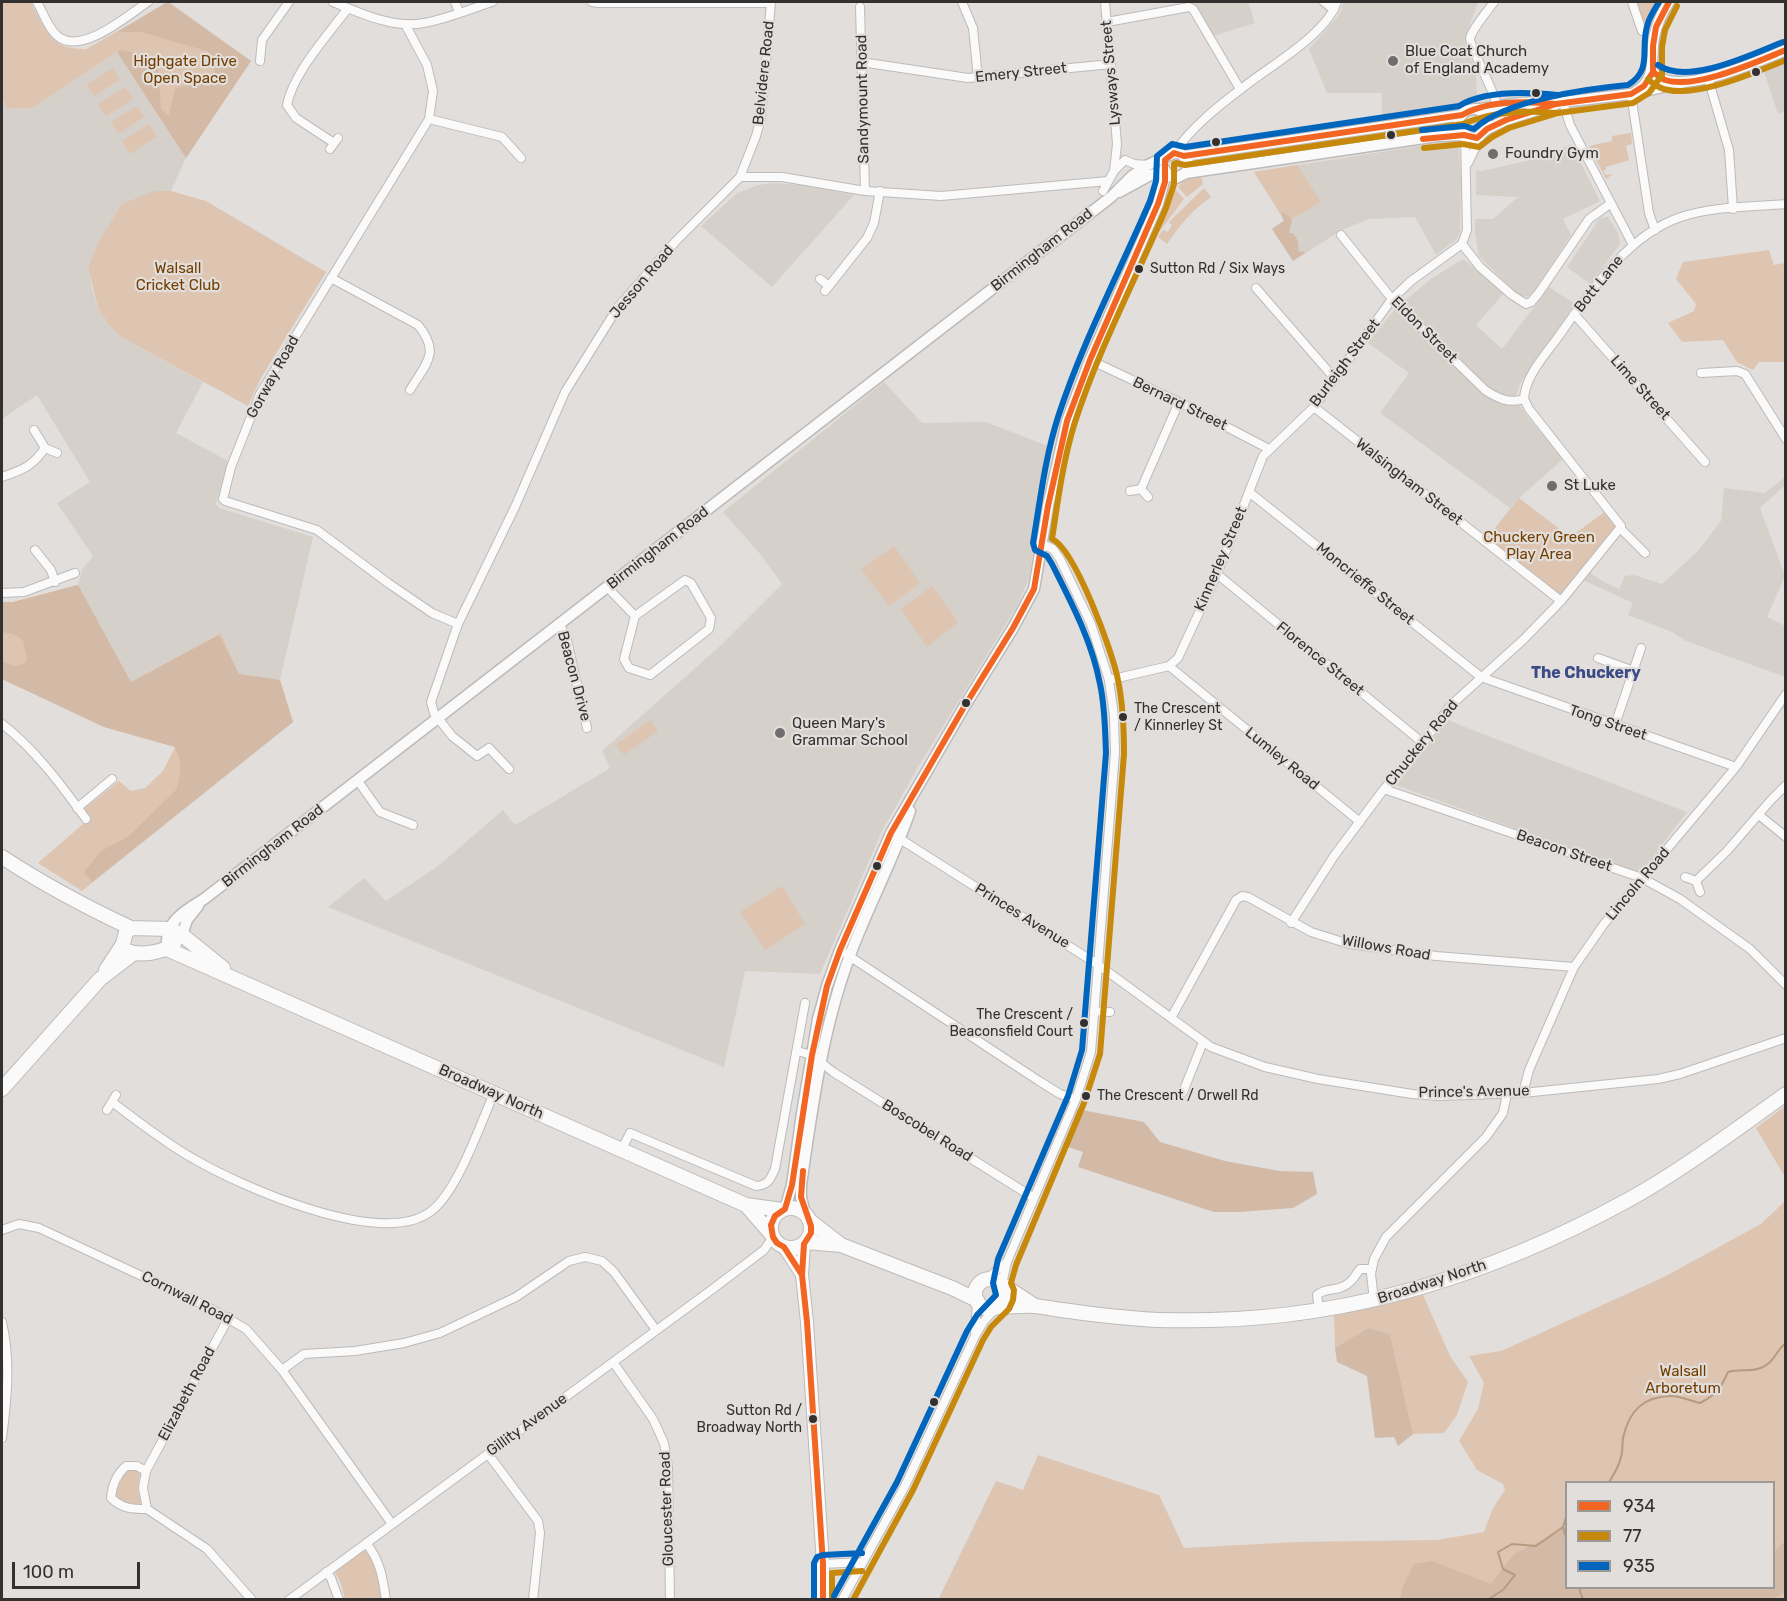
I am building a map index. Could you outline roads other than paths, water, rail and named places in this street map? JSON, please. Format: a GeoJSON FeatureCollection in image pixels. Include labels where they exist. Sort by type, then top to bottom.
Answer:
{"type":"FeatureCollection","features":[{"type":"Feature","properties":{"kind":"highway"},"geometry":{"type":"LineString","coordinates":[[2,857],[41,883],[85,907],[147,953],[167,949],[176,932]]}},
{"type":"Feature","properties":{"kind":"highway"},"geometry":{"type":"LineString","coordinates":[[2,1089],[131,941],[176,932]]}},
{"type":"Feature","properties":{"kind":"highway","name":"Broadway North"},"geometry":{"type":"LineString","coordinates":[[176,932],[236,978]]}},
{"type":"Feature","properties":{"kind":"highway","name":"Broadway North"},"geometry":{"type":"LineString","coordinates":[[167,949],[746,1205],[784,1210]]}},
{"type":"Feature","properties":{"kind":"highway","name":"Broadway North"},"geometry":{"type":"LineString","coordinates":[[997,1307],[1035,1306],[1145,1320],[1266,1317],[1374,1300],[1439,1282],[1561,1234],[1630,1199],[1713,1146],[1785,1094]]}},
{"type":"Feature","properties":{"kind":"highway","name":"Broadway North"},"geometry":{"type":"LineString","coordinates":[[746,1205],[778,1241]]}},
{"type":"Feature","properties":{"kind":"highway"},"geometry":{"type":"LineString","coordinates":[[842,1245],[805,1243],[795,1248],[778,1241],[771,1225],[775,1216],[784,1210],[798,1209],[842,1245],[952,1288],[988,1309],[997,1307],[1005,1297],[1002,1285],[995,1280],[952,1288]]}},
{"type":"Feature","properties":{"kind":"highway"},"geometry":{"type":"LineString","coordinates":[[805,1243],[811,1233],[807,1217]]}},
{"type":"Feature","properties":{"kind":"highway"},"geometry":{"type":"LineString","coordinates":[[977,1301],[975,1295],[982,1282]]}},
{"type":"Feature","properties":{"kind":"highway","name":"Broadway North"},"geometry":{"type":"LineString","coordinates":[[1002,1285],[1035,1306]]}},
{"type":"Feature","properties":{"kind":"main road"},"geometry":{"type":"LineString","coordinates":[[778,1241],[802,1275]]}},
{"type":"Feature","properties":{"kind":"main road"},"geometry":{"type":"LineString","coordinates":[[805,1243],[802,1275],[823,1564],[823,1599]]}},
{"type":"Feature","properties":{"kind":"street"},"geometry":{"type":"LineString","coordinates":[[38,2],[53,31],[60,38],[75,42],[87,40],[100,33],[148,2]]}},
{"type":"Feature","properties":{"kind":"street"},"geometry":{"type":"LineString","coordinates":[[260,61],[262,40],[289,2]]}},
{"type":"Feature","properties":{"kind":"street"},"geometry":{"type":"LineString","coordinates":[[333,2],[392,22],[405,24],[423,23],[492,2]]}},
{"type":"Feature","properties":{"kind":"street"},"geometry":{"type":"LineString","coordinates":[[455,2],[459,12]]}},
{"type":"Feature","properties":{"kind":"street"},"geometry":{"type":"LineString","coordinates":[[592,2],[771,2]]}},
{"type":"Feature","properties":{"kind":"street","name":"Belvidere Road"},"geometry":{"type":"LineString","coordinates":[[740,177],[761,118],[771,2]]}},
{"type":"Feature","properties":{"kind":"street"},"geometry":{"type":"LineString","coordinates":[[962,2],[973,28],[978,78]]}},
{"type":"Feature","properties":{"kind":"street","name":"Lysways Street"},"geometry":{"type":"LineString","coordinates":[[1105,2],[1117,144],[1114,171]]}},
{"type":"Feature","properties":{"kind":"street"},"geometry":{"type":"LineString","coordinates":[[1324,2],[1335,6]]}},
{"type":"Feature","properties":{"kind":"street"},"geometry":{"type":"LineString","coordinates":[[1494,2],[1471,36],[1470,43],[1486,74],[1497,105]]}},
{"type":"Feature","properties":{"kind":"street"},"geometry":{"type":"LineString","coordinates":[[1632,2],[1642,31]]}},
{"type":"Feature","properties":{"kind":"street"},"geometry":{"type":"LineString","coordinates":[[1631,94],[1644,86],[1653,72],[1656,27],[1670,2]]}},
{"type":"Feature","properties":{"kind":"street","name":"Birmingham Road"},"geometry":{"type":"LineString","coordinates":[[176,932],[204,899],[560,624],[1107,194],[1148,165],[1175,156],[1186,136],[1240,89],[1310,38],[1335,6]]}},
{"type":"Feature","properties":{"kind":"street","name":"Sandymount Road"},"geometry":{"type":"LineString","coordinates":[[860,7],[865,191]]}},
{"type":"Feature","properties":{"kind":"street"},"geometry":{"type":"LineString","coordinates":[[1107,22],[1189,7],[1193,9],[1240,89]]}},
{"type":"Feature","properties":{"kind":"street"},"geometry":{"type":"LineString","coordinates":[[334,144],[296,118],[287,105],[296,79],[348,8]]}},
{"type":"Feature","properties":{"kind":"street","name":"Gorway Road"},"geometry":{"type":"LineString","coordinates":[[405,24],[428,65],[433,91],[429,119],[260,394],[231,467],[223,499],[317,530],[432,613],[458,624]]}},
{"type":"Feature","properties":{"kind":"street"},"geometry":{"type":"LineString","coordinates":[[784,1210],[792,1185],[812,1055],[827,986],[918,788],[1028,602],[1038,574],[1048,506],[1066,421],[1158,204],[1165,172],[1163,165],[1175,156],[1462,115],[1469,110],[1497,105],[1559,103],[1631,94],[1708,78],[1749,66],[1785,50]]}},
{"type":"Feature","properties":{"kind":"street","name":"Emery Street"},"geometry":{"type":"LineString","coordinates":[[861,62],[978,78],[1111,63]]}},
{"type":"Feature","properties":{"kind":"street"},"geometry":{"type":"LineString","coordinates":[[1653,72],[1661,80],[1685,82]]}},
{"type":"Feature","properties":{"kind":"street"},"geometry":{"type":"LineString","coordinates":[[1708,78],[1729,150],[1733,208]]}},
{"type":"Feature","properties":{"kind":"street"},"geometry":{"type":"LineString","coordinates":[[1631,94],[1648,213],[1654,230]]}},
{"type":"Feature","properties":{"kind":"street"},"geometry":{"type":"LineString","coordinates":[[1165,172],[1181,176],[1438,136],[1472,138],[1506,120],[1559,103]]}},
{"type":"Feature","properties":{"kind":"street","name":"Bott Lane"},"geometry":{"type":"LineString","coordinates":[[1524,399],[1525,385],[1574,314],[1633,245],[1559,103]]}},
{"type":"Feature","properties":{"kind":"street"},"geometry":{"type":"LineString","coordinates":[[1467,166],[1484,133],[1486,117],[1478,109]]}},
{"type":"Feature","properties":{"kind":"street"},"geometry":{"type":"LineString","coordinates":[[1462,115],[1459,126],[1465,136],[1467,166],[1467,230],[1462,244],[1480,267],[1521,302],[1531,302],[1589,219],[1610,204]]}},
{"type":"Feature","properties":{"kind":"street"},"geometry":{"type":"LineString","coordinates":[[429,119],[502,137],[521,158]]}},
{"type":"Feature","properties":{"kind":"street","name":"Lysways Street"},"geometry":{"type":"LineString","coordinates":[[1107,194],[1108,181],[1125,160],[1117,144]]}},
{"type":"Feature","properties":{"kind":"street"},"geometry":{"type":"LineString","coordinates":[[1158,204],[1189,165],[1175,156]]}},
{"type":"Feature","properties":{"kind":"street"},"geometry":{"type":"LineString","coordinates":[[1125,160],[1134,164],[1148,165]]}},
{"type":"Feature","properties":{"kind":"street","name":"Birmingham Road"},"geometry":{"type":"LineString","coordinates":[[1107,194],[1165,172]]}},
{"type":"Feature","properties":{"kind":"street"},"geometry":{"type":"LineString","coordinates":[[740,177],[782,177],[865,191],[910,195],[961,195],[1108,181]]}},
{"type":"Feature","properties":{"kind":"street","name":"Jesson Road"},"geometry":{"type":"LineString","coordinates":[[438,718],[431,702],[458,624],[515,507],[565,392],[618,308],[676,241],[740,177]]}},
{"type":"Feature","properties":{"kind":"street"},"geometry":{"type":"LineString","coordinates":[[1085,183],[1107,194]]}},
{"type":"Feature","properties":{"kind":"street"},"geometry":{"type":"LineString","coordinates":[[820,279],[827,289],[867,238],[874,223],[880,191]]}},
{"type":"Feature","properties":{"kind":"street"},"geometry":{"type":"LineString","coordinates":[[1633,245],[1654,230],[1679,218],[1733,208],[1785,204]]}},
{"type":"Feature","properties":{"kind":"street","name":"Eldon Street"},"geometry":{"type":"LineString","coordinates":[[1341,235],[1392,299],[1485,390],[1497,398],[1508,401],[1524,399]]}},
{"type":"Feature","properties":{"kind":"street","name":"Burleigh Street"},"geometry":{"type":"LineString","coordinates":[[1269,448],[1314,407],[1392,299],[1411,281],[1462,244]]}},
{"type":"Feature","properties":{"kind":"street"},"geometry":{"type":"LineString","coordinates":[[331,278],[418,326],[428,338],[431,347],[429,356],[410,390]]}},
{"type":"Feature","properties":{"kind":"street"},"geometry":{"type":"LineString","coordinates":[[1256,288],[1335,379]]}},
{"type":"Feature","properties":{"kind":"street","name":"Lime Street"},"geometry":{"type":"LineString","coordinates":[[1574,314],[1705,462]]}},
{"type":"Feature","properties":{"kind":"street","name":"Bernard Street"},"geometry":{"type":"LineString","coordinates":[[1090,360],[1269,448]]}},
{"type":"Feature","properties":{"kind":"street"},"geometry":{"type":"LineString","coordinates":[[1701,373],[1737,371],[1744,374],[1785,440]]}},
{"type":"Feature","properties":{"kind":"street"},"geometry":{"type":"LineString","coordinates":[[408,375],[416,380]]}},
{"type":"Feature","properties":{"kind":"street"},"geometry":{"type":"LineString","coordinates":[[1524,399],[1529,409],[1621,525],[1620,528],[1642,547]]}},
{"type":"Feature","properties":{"kind":"street"},"geometry":{"type":"LineString","coordinates":[[1141,489],[1179,402]]}},
{"type":"Feature","properties":{"kind":"street","name":"Walsingham Street"},"geometry":{"type":"LineString","coordinates":[[1314,407],[1561,601]]}},
{"type":"Feature","properties":{"kind":"street"},"geometry":{"type":"LineString","coordinates":[[34,430],[45,448],[57,453]]}},
{"type":"Feature","properties":{"kind":"street"},"geometry":{"type":"LineString","coordinates":[[2,477],[26,468],[38,459],[45,448]]}},
{"type":"Feature","properties":{"kind":"street","name":"Kinnerley Street"},"geometry":{"type":"LineString","coordinates":[[1169,666],[1178,658],[1217,574],[1263,456],[1269,448]]}},
{"type":"Feature","properties":{"kind":"street"},"geometry":{"type":"LineString","coordinates":[[1130,491],[1141,489]]}},
{"type":"Feature","properties":{"kind":"street"},"geometry":{"type":"LineString","coordinates":[[1141,489],[1148,496]]}},
{"type":"Feature","properties":{"kind":"street","name":"Moncrieffe Street"},"geometry":{"type":"LineString","coordinates":[[1249,492],[1481,677]]}},
{"type":"Feature","properties":{"kind":"street","name":"Chuckery Road"},"geometry":{"type":"LineString","coordinates":[[1292,922],[1334,856],[1450,706],[1561,601],[1620,528]]}},
{"type":"Feature","properties":{"kind":"street"},"geometry":{"type":"LineString","coordinates":[[1002,1285],[1007,1262],[1076,1099],[1091,1052],[1115,753],[1114,716],[1109,680],[1091,624],[1068,574],[1053,549],[1042,544]]}},
{"type":"Feature","properties":{"kind":"street"},"geometry":{"type":"LineString","coordinates":[[35,550],[51,570],[55,582]]}},
{"type":"Feature","properties":{"kind":"street"},"geometry":{"type":"LineString","coordinates":[[2,593],[24,592],[75,573]]}},
{"type":"Feature","properties":{"kind":"street","name":"Florence Street"},"geometry":{"type":"LineString","coordinates":[[1217,574],[1423,743]]}},
{"type":"Feature","properties":{"kind":"street"},"geometry":{"type":"LineString","coordinates":[[685,580],[691,584],[711,618],[711,622],[709,629],[650,675],[628,668],[624,659],[635,616],[685,580]]}},
{"type":"Feature","properties":{"kind":"street"},"geometry":{"type":"LineString","coordinates":[[607,587],[635,616]]}},
{"type":"Feature","properties":{"kind":"street","name":"Beacon Drive"},"geometry":{"type":"LineString","coordinates":[[560,624],[567,640],[587,728]]}},
{"type":"Feature","properties":{"kind":"street"},"geometry":{"type":"LineString","coordinates":[[1615,725],[1641,648]]}},
{"type":"Feature","properties":{"kind":"street"},"geometry":{"type":"LineString","coordinates":[[1598,658],[1634,670]]}},
{"type":"Feature","properties":{"kind":"street"},"geometry":{"type":"LineString","coordinates":[[1109,680],[1169,666]]}},
{"type":"Feature","properties":{"kind":"street","name":"Lumley Road"},"geometry":{"type":"LineString","coordinates":[[1169,666],[1360,822]]}},
{"type":"Feature","properties":{"kind":"street","name":"Tong Street"},"geometry":{"type":"LineString","coordinates":[[1481,677],[1736,767]]}},
{"type":"Feature","properties":{"kind":"street","name":"Lincoln Road"},"geometry":{"type":"LineString","coordinates":[[1523,1093],[1528,1070],[1574,967],[1604,924],[1736,767],[1785,694]]}},
{"type":"Feature","properties":{"kind":"street"},"geometry":{"type":"LineString","coordinates":[[438,718],[452,736],[477,756],[489,748],[509,770]]}},
{"type":"Feature","properties":{"kind":"street"},"geometry":{"type":"LineString","coordinates":[[2,724],[19,739],[86,819]]}},
{"type":"Feature","properties":{"kind":"street"},"geometry":{"type":"LineString","coordinates":[[77,808],[112,779]]}},
{"type":"Feature","properties":{"kind":"street"},"geometry":{"type":"LineString","coordinates":[[357,781],[380,812],[413,825]]}},
{"type":"Feature","properties":{"kind":"street"},"geometry":{"type":"LineString","coordinates":[[1696,881],[1727,851],[1785,785]]}},
{"type":"Feature","properties":{"kind":"street","name":"Beacon Street"},"geometry":{"type":"LineString","coordinates":[[1384,789],[1642,878],[1680,899],[1750,949],[1785,985]]}},
{"type":"Feature","properties":{"kind":"street"},"geometry":{"type":"LineString","coordinates":[[1760,815],[1785,837]]}},
{"type":"Feature","properties":{"kind":"street","name":"Princes Avenue"},"geometry":{"type":"LineString","coordinates":[[896,836],[1097,964],[1171,1018]]}},
{"type":"Feature","properties":{"kind":"street"},"geometry":{"type":"LineString","coordinates":[[1685,877],[1696,881]]}},
{"type":"Feature","properties":{"kind":"street"},"geometry":{"type":"LineString","coordinates":[[1696,881],[1700,892]]}},
{"type":"Feature","properties":{"kind":"street","name":"Willows Road"},"geometry":{"type":"LineString","coordinates":[[1171,1018],[1236,900],[1242,896],[1248,897],[1311,932],[1349,944],[1436,956],[1574,967]]}},
{"type":"Feature","properties":{"kind":"street"},"geometry":{"type":"LineString","coordinates":[[807,1217],[801,1197],[801,1185],[821,1062],[844,953]]}},
{"type":"Feature","properties":{"kind":"street"},"geometry":{"type":"LineString","coordinates":[[844,953],[1060,1094],[1076,1099]]}},
{"type":"Feature","properties":{"kind":"street"},"geometry":{"type":"LineString","coordinates":[[622,1149],[630,1133],[756,1186],[765,1185],[770,1181],[775,1169],[805,1003]]}},
{"type":"Feature","properties":{"kind":"street"},"geometry":{"type":"LineString","coordinates":[[1094,1011],[1110,1012]]}},
{"type":"Feature","properties":{"kind":"street","name":"Prince's Avenue"},"geometry":{"type":"LineString","coordinates":[[1171,1018],[1211,1047],[1264,1066],[1318,1079],[1420,1094],[1523,1093],[1658,1079],[1680,1074],[1785,1038]]}},
{"type":"Feature","properties":{"kind":"street"},"geometry":{"type":"LineString","coordinates":[[1183,1092],[1203,1042]]}},
{"type":"Feature","properties":{"kind":"street"},"geometry":{"type":"LineString","coordinates":[[797,1051],[812,1055]]}},
{"type":"Feature","properties":{"kind":"street","name":"Boscobel Road"},"geometry":{"type":"LineString","coordinates":[[812,1055],[833,1072],[1034,1198]]}},
{"type":"Feature","properties":{"kind":"street"},"geometry":{"type":"LineString","coordinates":[[112,1102],[194,1159],[247,1186],[337,1217],[381,1224],[411,1222],[431,1212],[445,1197],[457,1176],[494,1093]]}},
{"type":"Feature","properties":{"kind":"street"},"geometry":{"type":"LineString","coordinates":[[1374,1300],[1372,1269],[1374,1259],[1393,1229],[1486,1137],[1503,1113],[1507,1094]]}},
{"type":"Feature","properties":{"kind":"street","name":"Cornwall Road"},"geometry":{"type":"LineString","coordinates":[[2,1230],[19,1224],[39,1228],[229,1317],[246,1329],[282,1370],[392,1524]]}},
{"type":"Feature","properties":{"kind":"street","name":"Gillity Avenue"},"geometry":{"type":"LineString","coordinates":[[289,1599],[778,1241]]}},
{"type":"Feature","properties":{"kind":"street"},"geometry":{"type":"LineString","coordinates":[[282,1370],[304,1354],[355,1351],[404,1343],[440,1333],[516,1297],[569,1261],[585,1257],[602,1261],[614,1272],[656,1330]]}},
{"type":"Feature","properties":{"kind":"street"},"geometry":{"type":"LineString","coordinates":[[982,1282],[1007,1262]]}},
{"type":"Feature","properties":{"kind":"street"},"geometry":{"type":"LineString","coordinates":[[1319,1310],[1317,1296],[1322,1291],[1342,1287],[1355,1277],[1360,1269],[1372,1269]]}},
{"type":"Feature","properties":{"kind":"street"},"geometry":{"type":"LineString","coordinates":[[975,1336],[977,1301]]}},
{"type":"Feature","properties":{"kind":"street"},"geometry":{"type":"LineString","coordinates":[[842,1599],[905,1486],[975,1336],[984,1321],[997,1307]]}},
{"type":"Feature","properties":{"kind":"street","name":"Elizabeth Road"},"geometry":{"type":"LineString","coordinates":[[147,1509],[143,1488],[146,1471],[229,1317]]}},
{"type":"Feature","properties":{"kind":"street"},"geometry":{"type":"LineString","coordinates":[[2,1322],[8,1380],[2,1438]]}},
{"type":"Feature","properties":{"kind":"street","name":"Gloucester Road"},"geometry":{"type":"LineString","coordinates":[[613,1362],[653,1419],[664,1443],[668,1467],[669,1599]]}},
{"type":"Feature","properties":{"kind":"street"},"geometry":{"type":"LineString","coordinates":[[488,1454],[531,1508],[538,1521],[540,1533],[533,1599]]}},
{"type":"Feature","properties":{"kind":"street"},"geometry":{"type":"LineString","coordinates":[[146,1471],[137,1466],[126,1466],[118,1472],[111,1498],[119,1505],[132,1510],[147,1509],[207,1549],[252,1599]]}},
{"type":"Feature","properties":{"kind":"street"},"geometry":{"type":"LineString","coordinates":[[366,1543],[375,1554],[381,1569],[386,1599]]}},
{"type":"Feature","properties":{"kind":"street"},"geometry":{"type":"LineString","coordinates":[[823,1564],[862,1562]]}},
{"type":"Feature","properties":{"kind":"street"},"geometry":{"type":"LineString","coordinates":[[326,1572],[331,1578],[339,1599]]}},
{"type":"Feature","properties":{"kind":"waterway"},"geometry":{"type":"LineString","coordinates":[[1610,1481],[1620,1461],[1623,1438],[1629,1420],[1645,1402],[1672,1396],[1700,1403],[1717,1391],[1728,1372],[1765,1366],[1786,1343]]}},
{"type":"Feature","properties":{"kind":"waterway"},"geometry":{"type":"LineString","coordinates":[[1487,1600],[1503,1590],[1515,1575],[1503,1569],[1498,1552],[1512,1544],[1536,1546],[1563,1527],[1565,1520]]}},
{"type":"Feature","properties":{"kind":"waterway"},"geometry":{"type":"LineString","coordinates":[[1563,1527],[1565,1534]]}},
{"type":"Feature","properties":{"kind":"waterway"},"geometry":{"type":"LineString","coordinates":[[1579,1589],[1583,1600]]}},
{"type":"Feature","properties":{"kind":"place","name":"Blue Coat Church of England Academy"},"geometry":{"type":"Point","coordinates":[1393,61]}},
{"type":"Feature","properties":{"kind":"place","name":"Foundry Gym"},"geometry":{"type":"Point","coordinates":[1493,154]}},
{"type":"Feature","properties":{"kind":"place","name":"Sutton Rd / Six Ways"},"geometry":{"type":"Point","coordinates":[1139,269]}},
{"type":"Feature","properties":{"kind":"place","name":"St Luke"},"geometry":{"type":"Point","coordinates":[1552,486]}},
{"type":"Feature","properties":{"kind":"place","name":"The Crescent / Kinnerley St"},"geometry":{"type":"Point","coordinates":[1123,717]}},
{"type":"Feature","properties":{"kind":"place","name":"Queen Mary's Grammar School"},"geometry":{"type":"Point","coordinates":[780,733]}},
{"type":"Feature","properties":{"kind":"place","name":"The Crescent / Beaconsfield Court"},"geometry":{"type":"Point","coordinates":[1084,1023]}},
{"type":"Feature","properties":{"kind":"place","name":"The Crescent / Orwell Rd"},"geometry":{"type":"Point","coordinates":[1086,1096]}},
{"type":"Feature","properties":{"kind":"place","name":"Sutton Rd / Broadway North"},"geometry":{"type":"Point","coordinates":[813,1419]}},
{"type":"Feature","properties":{"kind":"district","name":"The Chuckery"},"geometry":{"type":"Point","coordinates":[1586,673]}},
{"type":"Feature","properties":{"kind":"park label","name":"Highgate Drive Open Space"},"geometry":{"type":"Point","coordinates":[185,70]}},
{"type":"Feature","properties":{"kind":"park label","name":"Walsall Cricket Club"},"geometry":{"type":"Point","coordinates":[178,278]}},
{"type":"Feature","properties":{"kind":"park label","name":"Chuckery Green Play Area"},"geometry":{"type":"Point","coordinates":[1539,546]}},
{"type":"Feature","properties":{"kind":"park label","name":"Walsall Arboretum"},"geometry":{"type":"Point","coordinates":[1683,1380]}}]}
